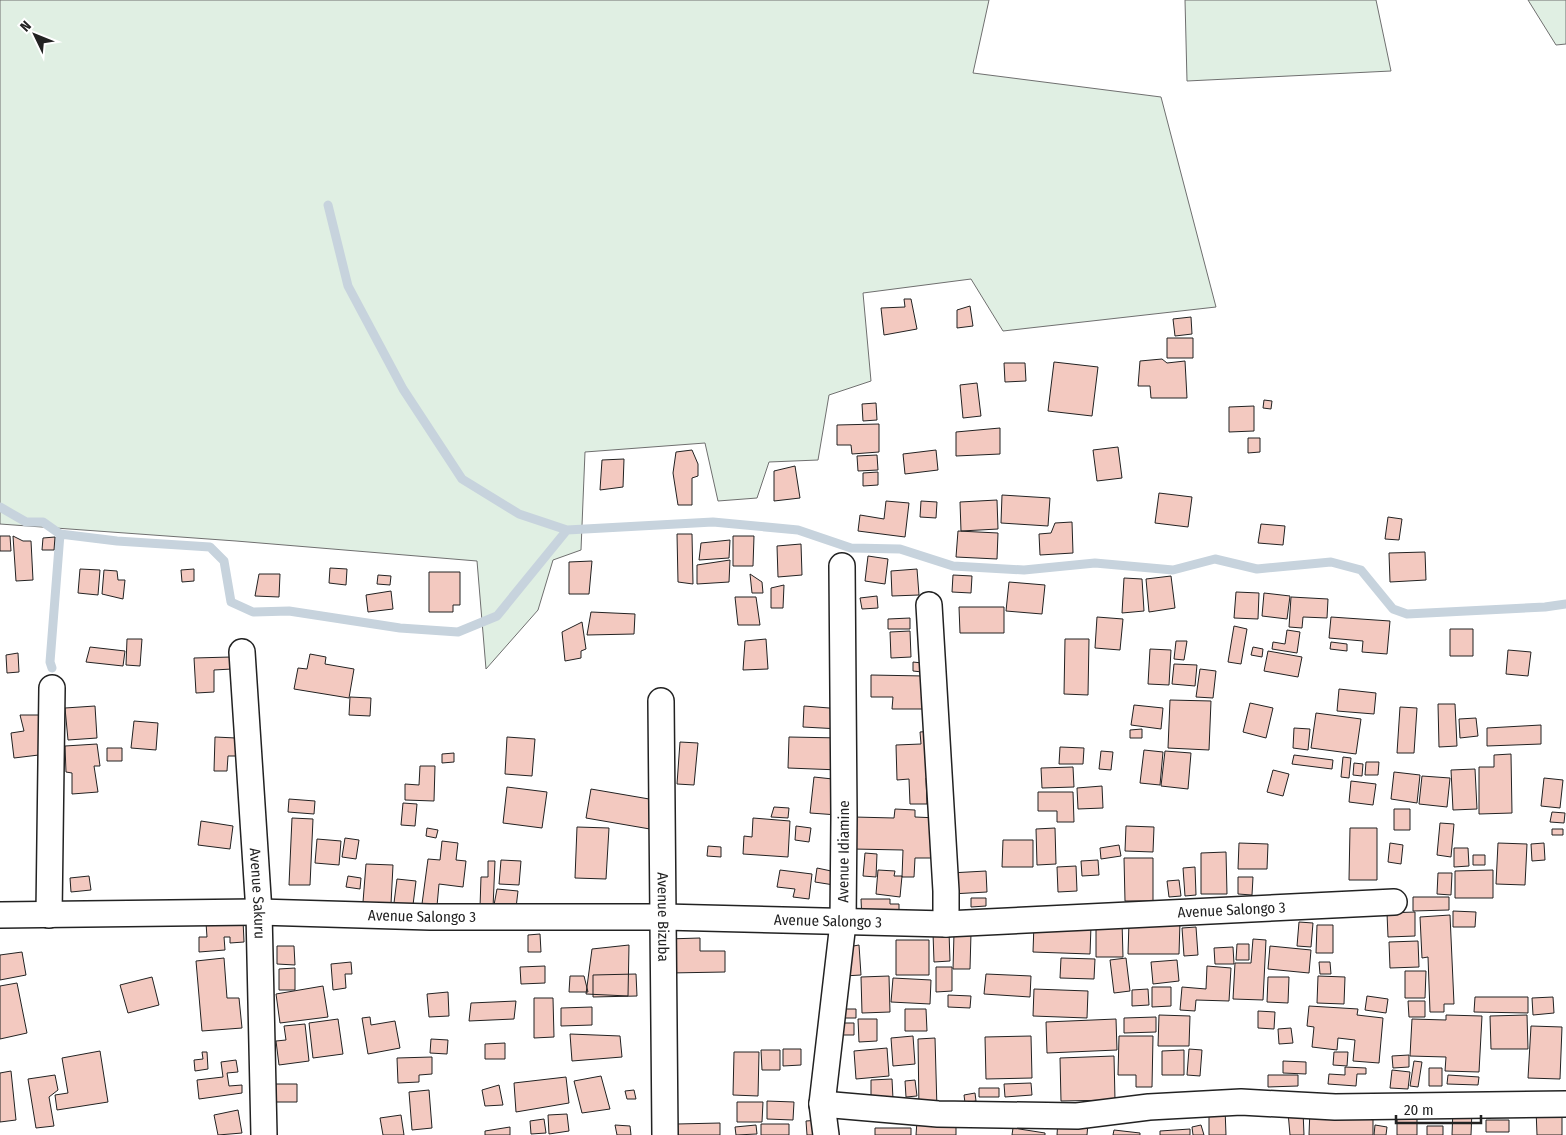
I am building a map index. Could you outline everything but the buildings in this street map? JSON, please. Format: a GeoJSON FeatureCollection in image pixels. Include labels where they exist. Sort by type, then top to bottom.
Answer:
{"type":"FeatureCollection","features":[{"type":"Feature","properties":{"kind":"street","name":"Avenue Idiamine"},"geometry":{"type":"LineString","coordinates":[[826,1135],[822,1104],[843,923],[842,566]]}},
{"type":"Feature","properties":{"kind":"street"},"geometry":{"type":"LineString","coordinates":[[929,604],[946,891],[946,924]]}},
{"type":"Feature","properties":{"kind":"street","name":"Avenue Sakuru"},"geometry":{"type":"LineString","coordinates":[[242,652],[259,912],[264,1135]]}},
{"type":"Feature","properties":{"kind":"street"},"geometry":{"type":"LineString","coordinates":[[49,915],[52,688]]}},
{"type":"Feature","properties":{"kind":"street","name":"Avenue Bizuba"},"geometry":{"type":"LineString","coordinates":[[661,701],[665,1135]]}},
{"type":"Feature","properties":{"kind":"street","name":"Avenue Salongo 3"},"geometry":{"type":"LineString","coordinates":[[0,915],[259,912],[430,917],[664,917],[843,923],[946,924],[1394,902]]}},
{"type":"Feature","properties":{"kind":"street"},"geometry":{"type":"LineString","coordinates":[[822,1104],[938,1114],[1077,1116],[1149,1107],[1242,1102],[1335,1106],[1566,1104]]}},
{"type":"Feature","properties":{"kind":"green space"},"geometry":{"type":"Polygon","coordinates":[[[0,0],[989,0],[973,73],[1161,97],[1216,307],[1003,331],[971,279],[863,293],[871,381],[829,395],[818,460],[769,462],[757,498],[718,501],[705,443],[585,452],[581,550],[553,560],[538,610],[486,669],[477,561],[0,524],[0,0]]]}},
{"type":"Feature","properties":{"kind":"green space"},"geometry":{"type":"Polygon","coordinates":[[[1185,0],[1376,0],[1391,71],[1187,81],[1185,0]]]}},
{"type":"Feature","properties":{"kind":"green space"},"geometry":{"type":"Polygon","coordinates":[[[1528,0],[1566,0],[1566,44],[1556,45],[1528,0]]]}},
{"type":"Feature","properties":{"kind":"waterway"},"geometry":{"type":"LineString","coordinates":[[328,205],[348,286],[403,389],[462,479],[519,514],[567,530],[713,522],[798,530],[851,548],[900,549],[953,566],[1024,570],[1095,563],[1173,570],[1215,559],[1257,569],[1331,562],[1361,570],[1393,609],[1407,614],[1545,607],[1566,604]]}},
{"type":"Feature","properties":{"kind":"waterway"},"geometry":{"type":"LineString","coordinates":[[0,507],[26,522],[43,522],[60,534],[50,662],[52,668]]}},
{"type":"Feature","properties":{"kind":"waterway"},"geometry":{"type":"LineString","coordinates":[[60,534],[117,541],[210,547],[224,561],[231,602],[253,612],[289,611],[400,628],[458,632],[497,616],[567,530]]}}]}
